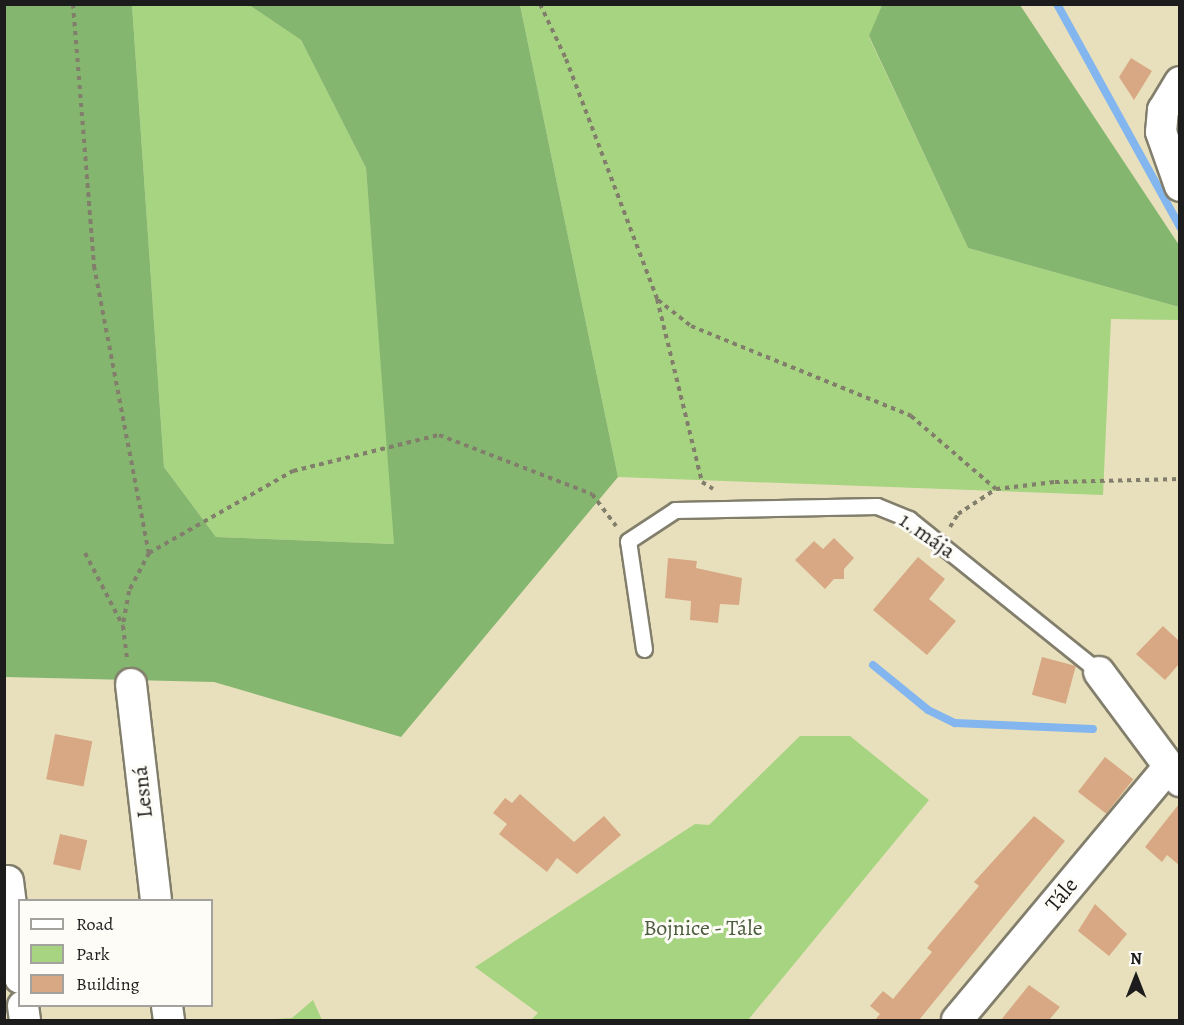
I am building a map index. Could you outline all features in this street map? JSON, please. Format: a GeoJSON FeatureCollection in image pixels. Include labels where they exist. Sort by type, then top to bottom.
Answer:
{"type":"FeatureCollection","features":[{"type":"Feature","properties":{"kind":"street"},"geometry":{"type":"LineString","coordinates":[[1179,82],[1163,110],[1161,132],[1179,186]]}},
{"type":"Feature","properties":{"kind":"street","name":"1. mája"},"geometry":{"type":"LineString","coordinates":[[1099,672],[1173,775]]}},
{"type":"Feature","properties":{"kind":"street","name":"Lesná"},"geometry":{"type":"LineString","coordinates":[[131,684],[156,899]]}},
{"type":"Feature","properties":{"kind":"street","name":"Tále"},"geometry":{"type":"LineString","coordinates":[[957,1020],[1173,775]]}},
{"type":"Feature","properties":{"kind":"street"},"geometry":{"type":"LineString","coordinates":[[8,881],[18,962]]}},
{"type":"Feature","properties":{"kind":"lane","name":"1. mája"},"geometry":{"type":"LineString","coordinates":[[628,541],[675,510],[877,506],[909,519],[940,542],[1099,672]]}},
{"type":"Feature","properties":{"kind":"lane"},"geometry":{"type":"LineString","coordinates":[[628,541],[644,649]]}},
{"type":"Feature","properties":{"kind":"path"},"geometry":{"type":"LineString","coordinates":[[73,4],[94,266],[149,553]]}},
{"type":"Feature","properties":{"kind":"path"},"geometry":{"type":"LineString","coordinates":[[540,4],[566,59],[657,299],[702,482],[739,509]]}},
{"type":"Feature","properties":{"kind":"path"},"geometry":{"type":"LineString","coordinates":[[657,299],[691,327],[910,416],[996,489]]}},
{"type":"Feature","properties":{"kind":"path"},"geometry":{"type":"LineString","coordinates":[[85,553],[123,626],[129,591],[149,553],[293,471],[439,435],[592,494],[628,541]]}},
{"type":"Feature","properties":{"kind":"path"},"geometry":{"type":"LineString","coordinates":[[940,542],[958,514],[996,489],[1055,482],[1179,479]]}},
{"type":"Feature","properties":{"kind":"green space"},"geometry":{"type":"Polygon","coordinates":[[[5,5],[132,5],[164,467],[216,537],[394,544],[366,168],[301,40],[249,5],[520,5],[618,477],[401,737],[214,682],[5,677],[5,5]]]}},
{"type":"Feature","properties":{"kind":"green space"},"geometry":{"type":"Polygon","coordinates":[[[132,5],[249,5],[301,40],[366,168],[395,544],[216,537],[164,467],[132,5]]]}},
{"type":"Feature","properties":{"kind":"green space"},"geometry":{"type":"Polygon","coordinates":[[[520,5],[882,5],[869,37],[968,248],[1179,307],[1179,320],[1111,319],[1103,495],[618,477],[520,5]]]}},
{"type":"Feature","properties":{"kind":"green space"},"geometry":{"type":"Polygon","coordinates":[[[882,5],[1020,5],[1179,245],[1179,307],[968,248],[869,36],[882,5]]]}},
{"type":"Feature","properties":{"kind":"green space","name":"Bojnice - Tále"},"geometry":{"type":"Polygon","coordinates":[[[800,736],[850,736],[929,800],[748,1020],[531,1020],[538,1013],[475,967],[695,824],[709,825],[800,736]]]}},
{"type":"Feature","properties":{"kind":"green space"},"geometry":{"type":"Polygon","coordinates":[[[313,1000],[322,1020],[258,1020],[292,1018],[313,1000]]]}},
{"type":"Feature","properties":{"kind":"building"},"geometry":{"type":"Polygon","coordinates":[[[1131,58],[1152,71],[1134,100],[1119,77],[1131,58]]]}},
{"type":"Feature","properties":{"kind":"building"},"geometry":{"type":"Polygon","coordinates":[[[834,538],[854,558],[844,569],[844,579],[834,579],[825,589],[795,560],[814,541],[823,549],[834,538]]]}},
{"type":"Feature","properties":{"kind":"building"},"geometry":{"type":"Polygon","coordinates":[[[918,557],[945,579],[929,599],[956,621],[927,655],[873,610],[918,557]]]}},
{"type":"Feature","properties":{"kind":"building"},"geometry":{"type":"Polygon","coordinates":[[[668,558],[697,561],[696,568],[742,578],[739,605],[720,604],[718,623],[690,620],[691,601],[665,598],[668,558]]]}},
{"type":"Feature","properties":{"kind":"building"},"geometry":{"type":"Polygon","coordinates":[[[1163,626],[1179,641],[1179,664],[1165,680],[1136,654],[1163,626]]]}},
{"type":"Feature","properties":{"kind":"building"},"geometry":{"type":"Polygon","coordinates":[[[1042,657],[1076,666],[1066,704],[1032,695],[1042,657]]]}},
{"type":"Feature","properties":{"kind":"building"},"geometry":{"type":"Polygon","coordinates":[[[55,734],[92,741],[84,786],[46,779],[55,734]]]}},
{"type":"Feature","properties":{"kind":"building"},"geometry":{"type":"Polygon","coordinates":[[[1105,757],[1133,779],[1106,814],[1078,792],[1105,757]]]}},
{"type":"Feature","properties":{"kind":"building"},"geometry":{"type":"Polygon","coordinates":[[[520,794],[574,842],[604,816],[621,835],[577,874],[557,858],[547,872],[499,834],[507,824],[493,813],[505,798],[512,803],[520,794]]]}},
{"type":"Feature","properties":{"kind":"building"},"geometry":{"type":"Polygon","coordinates":[[[1179,804],[1179,865],[1167,855],[1162,862],[1145,847],[1179,804]]]}},
{"type":"Feature","properties":{"kind":"building"},"geometry":{"type":"Polygon","coordinates":[[[1034,816],[1065,841],[919,1020],[875,1020],[880,1014],[870,1006],[883,991],[893,999],[932,952],[927,948],[979,886],[974,882],[1034,816]]]}},
{"type":"Feature","properties":{"kind":"building"},"geometry":{"type":"Polygon","coordinates":[[[60,834],[87,840],[80,871],[53,864],[60,834]]]}},
{"type":"Feature","properties":{"kind":"building"},"geometry":{"type":"Polygon","coordinates":[[[1095,904],[1127,934],[1109,956],[1078,931],[1095,904]]]}},
{"type":"Feature","properties":{"kind":"building"},"geometry":{"type":"Polygon","coordinates":[[[1029,985],[1060,1007],[1049,1020],[1001,1020],[1029,985]]]}},
{"type":"Feature","properties":{"kind":"waterway"},"geometry":{"type":"LineString","coordinates":[[1057,4],[1180,227]]}},
{"type":"Feature","properties":{"kind":"waterway"},"geometry":{"type":"LineString","coordinates":[[873,665],[928,710],[955,723],[1093,729]]}}]}
